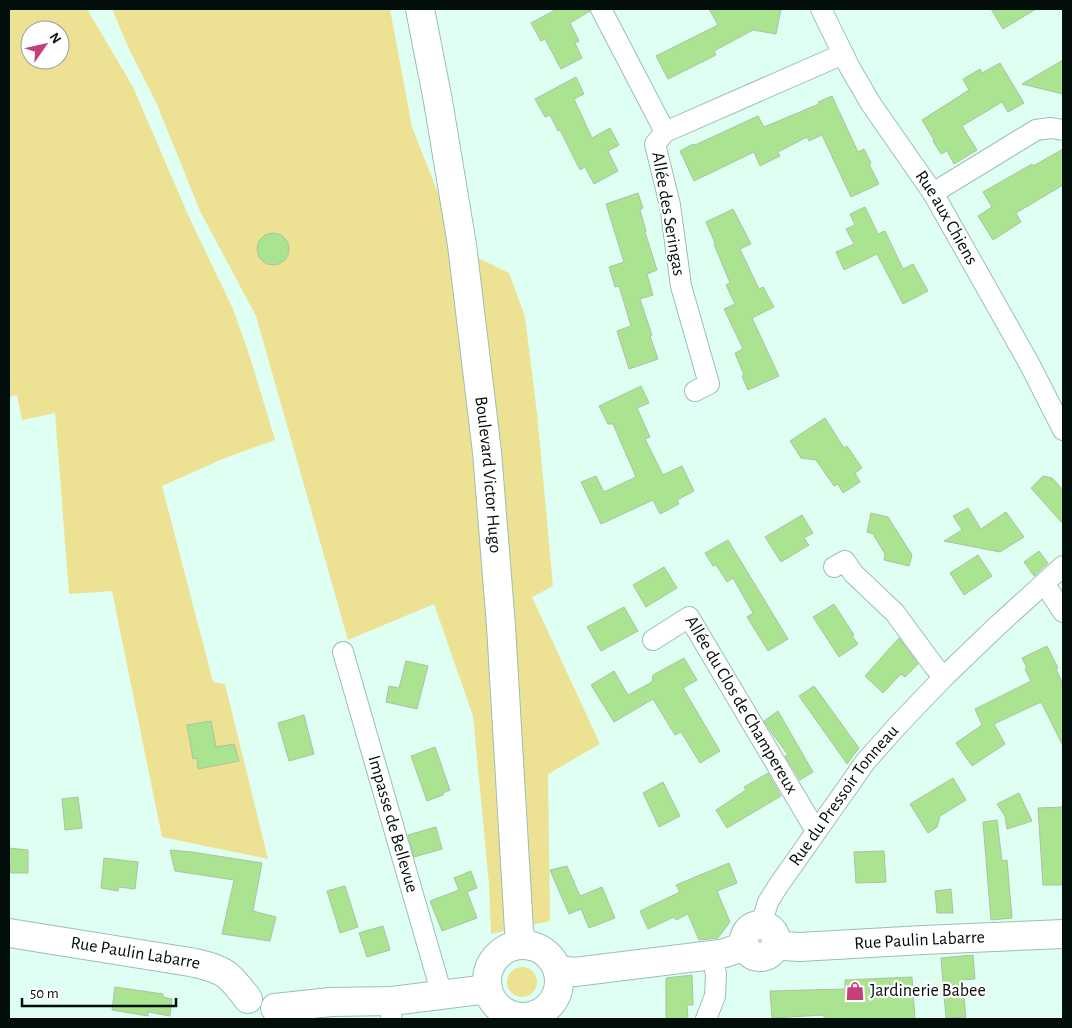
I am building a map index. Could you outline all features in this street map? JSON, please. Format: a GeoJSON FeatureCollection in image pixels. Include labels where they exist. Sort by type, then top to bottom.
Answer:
{"type":"FeatureCollection","features":[{"type":"Feature","properties":{"kind":"main road","name":"Boulevard Victor Hugo"},"geometry":{"type":"LineString","coordinates":[[420,9],[438,101],[462,245],[487,452],[501,626],[522,945]]}},
{"type":"Feature","properties":{"kind":"main road","name":"Rue Paulin Labarre"},"geometry":{"type":"LineString","coordinates":[[9,933],[212,967],[236,983],[247,1009]]}},
{"type":"Feature","properties":{"kind":"main road","name":"Rue Paulin Labarre"},"geometry":{"type":"LineString","coordinates":[[558,972],[575,972],[725,953],[761,938],[782,946],[800,948],[1063,934]]}},
{"type":"Feature","properties":{"kind":"main road"},"geometry":{"type":"LineString","coordinates":[[522,945],[533,946],[545,952],[553,960],[558,972],[560,984],[556,998],[549,1008],[535,1016],[521,1019],[503,1012],[492,1001],[487,979],[489,969],[498,955],[508,948],[522,945]]}},
{"type":"Feature","properties":{"kind":"main road"},"geometry":{"type":"LineString","coordinates":[[247,1009],[257,995],[266,997],[273,1004],[274,1014],[331,1002],[392,1010],[442,995],[488,989]]}},
{"type":"Feature","properties":{"kind":"street"},"geometry":{"type":"LineString","coordinates":[[601,9],[665,132]]}},
{"type":"Feature","properties":{"kind":"street","name":"Rue aux Chiens"},"geometry":{"type":"LineString","coordinates":[[820,9],[871,104],[933,193],[1030,365],[1063,430]]}},
{"type":"Feature","properties":{"kind":"street","name":"Allée des Seringas"},"geometry":{"type":"LineString","coordinates":[[696,392],[709,384],[681,286],[670,205],[655,144],[665,132],[843,54]]}},
{"type":"Feature","properties":{"kind":"street"},"geometry":{"type":"LineString","coordinates":[[933,193],[1036,130],[1050,128],[1063,130]]}},
{"type":"Feature","properties":{"kind":"street"},"geometry":{"type":"LineString","coordinates":[[834,567],[845,561],[853,573],[895,613],[944,678]]}},
{"type":"Feature","properties":{"kind":"street","name":"Rue du Pressoir Tonneau"},"geometry":{"type":"LineString","coordinates":[[761,938],[768,902],[866,761],[944,678],[1063,566]]}},
{"type":"Feature","properties":{"kind":"street"},"geometry":{"type":"LineString","coordinates":[[1044,583],[1063,612]]}},
{"type":"Feature","properties":{"kind":"street","name":"Allée du Clos de Champereux"},"geometry":{"type":"LineString","coordinates":[[653,640],[689,616],[816,832]]}},
{"type":"Feature","properties":{"kind":"street","name":"Impasse de Bellevue"},"geometry":{"type":"LineString","coordinates":[[343,652],[442,995]]}},
{"type":"Feature","properties":{"kind":"street"},"geometry":{"type":"LineString","coordinates":[[706,1019],[715,996],[716,974],[712,955]]}},
{"type":"Feature","properties":{"kind":"shaded area"},"geometry":{"type":"Polygon","coordinates":[[[9,9],[87,9],[133,87],[189,217],[233,309],[250,357],[275,440],[225,458],[162,486],[213,682],[225,684],[268,859],[162,837],[112,591],[69,594],[55,413],[22,420],[17,395],[9,397],[9,9]]]}},
{"type":"Feature","properties":{"kind":"shaded area"},"geometry":{"type":"Polygon","coordinates":[[[112,9],[390,9],[412,127],[460,249],[509,273],[525,317],[537,413],[553,586],[532,597],[600,744],[548,774],[550,921],[491,934],[489,884],[473,716],[434,604],[348,640],[256,316],[200,211],[156,102],[130,51],[112,9]]]}},
{"type":"Feature","properties":{"kind":"shaded area"},"geometry":{"type":"Polygon","coordinates":[[[522,967],[528,968],[536,976],[536,988],[528,996],[522,997],[516,996],[508,988],[507,982],[508,976],[516,968],[522,967]]]}},
{"type":"Feature","properties":{"kind":"building"},"geometry":{"type":"Polygon","coordinates":[[[557,9],[589,9],[590,11],[570,23],[579,41],[575,43],[582,58],[561,69],[545,39],[541,41],[531,23],[557,9]]]}},
{"type":"Feature","properties":{"kind":"building"},"geometry":{"type":"Polygon","coordinates":[[[709,9],[781,9],[776,34],[753,30],[714,51],[716,55],[668,79],[656,56],[718,25],[709,9]]]}},
{"type":"Feature","properties":{"kind":"building"},"geometry":{"type":"Polygon","coordinates":[[[991,9],[1036,9],[1003,29],[991,9]]]}},
{"type":"Feature","properties":{"kind":"building"},"geometry":{"type":"Polygon","coordinates":[[[1063,60],[1063,94],[1022,84],[1063,60]]]}},
{"type":"Feature","properties":{"kind":"building"},"geometry":{"type":"Polygon","coordinates":[[[1000,63],[1024,103],[1008,112],[1002,102],[962,126],[977,150],[954,164],[947,151],[941,154],[922,120],[969,90],[963,79],[980,69],[982,73],[1000,63]]]}},
{"type":"Feature","properties":{"kind":"building"},"geometry":{"type":"Polygon","coordinates":[[[576,77],[584,94],[574,99],[592,138],[610,128],[619,145],[608,151],[618,171],[594,184],[585,167],[580,170],[560,130],[558,131],[550,115],[545,117],[535,99],[576,77]]]}},
{"type":"Feature","properties":{"kind":"building"},"geometry":{"type":"Polygon","coordinates":[[[832,96],[858,152],[864,149],[879,184],[851,197],[822,135],[809,141],[807,137],[778,152],[780,156],[760,166],[754,152],[694,181],[680,151],[758,116],[764,127],[819,104],[818,102],[832,96]]]}},
{"type":"Feature","properties":{"kind":"building"},"geometry":{"type":"Polygon","coordinates":[[[1063,149],[1063,185],[1016,213],[1021,222],[993,240],[978,216],[992,207],[983,192],[1063,149]]]}},
{"type":"Feature","properties":{"kind":"building"},"geometry":{"type":"Polygon","coordinates":[[[638,193],[643,208],[640,210],[645,232],[657,270],[647,274],[653,295],[640,299],[658,359],[629,369],[617,331],[631,326],[619,286],[615,287],[609,267],[624,262],[606,204],[638,193]]]}},
{"type":"Feature","properties":{"kind":"building"},"geometry":{"type":"Polygon","coordinates":[[[865,207],[878,234],[885,231],[903,269],[913,264],[928,291],[903,304],[877,254],[844,270],[836,252],[854,244],[846,229],[855,225],[850,214],[865,207]]]}},
{"type":"Feature","properties":{"kind":"building"},"geometry":{"type":"Polygon","coordinates":[[[733,209],[751,244],[740,249],[759,289],[763,287],[774,307],[752,318],[779,376],[748,390],[735,353],[743,349],[724,309],[735,304],[726,285],[730,283],[706,222],[733,209]]]}},
{"type":"Feature","properties":{"kind":"building"},"geometry":{"type":"Polygon","coordinates":[[[273,233],[284,238],[289,249],[284,260],[273,265],[262,260],[257,249],[262,238],[273,233]]]}},
{"type":"Feature","properties":{"kind":"building"},"geometry":{"type":"Polygon","coordinates":[[[641,386],[649,403],[637,408],[650,437],[645,439],[663,475],[682,466],[694,491],[677,500],[679,504],[660,514],[653,500],[601,524],[581,482],[596,476],[604,492],[636,477],[613,424],[608,424],[599,406],[641,386]]]}},
{"type":"Feature","properties":{"kind":"building"},"geometry":{"type":"Polygon","coordinates":[[[825,418],[844,448],[847,446],[862,468],[855,473],[860,482],[843,493],[838,484],[834,486],[816,460],[801,458],[790,441],[825,418]]]}},
{"type":"Feature","properties":{"kind":"building"},"geometry":{"type":"Polygon","coordinates":[[[1043,476],[1052,478],[1063,490],[1063,524],[1031,488],[1043,476]]]}},
{"type":"Feature","properties":{"kind":"building"},"geometry":{"type":"Polygon","coordinates":[[[968,508],[981,529],[1006,512],[1024,537],[1000,552],[944,541],[962,530],[953,516],[968,508]]]}},
{"type":"Feature","properties":{"kind":"building"},"geometry":{"type":"Polygon","coordinates":[[[871,513],[888,517],[912,555],[909,566],[884,560],[885,554],[873,534],[867,532],[871,513]]]}},
{"type":"Feature","properties":{"kind":"building"},"geometry":{"type":"Polygon","coordinates":[[[802,515],[813,533],[804,538],[809,545],[781,562],[765,537],[802,515]]]}},
{"type":"Feature","properties":{"kind":"building"},"geometry":{"type":"Polygon","coordinates":[[[728,540],[788,639],[768,651],[747,617],[753,613],[733,578],[727,582],[716,565],[713,566],[705,553],[728,540]]]}},
{"type":"Feature","properties":{"kind":"building"},"geometry":{"type":"Polygon","coordinates":[[[1039,551],[1048,563],[1034,576],[1024,562],[1039,551]]]}},
{"type":"Feature","properties":{"kind":"building"},"geometry":{"type":"Polygon","coordinates":[[[978,555],[992,576],[964,595],[950,573],[978,555]]]}},
{"type":"Feature","properties":{"kind":"building"},"geometry":{"type":"Polygon","coordinates":[[[664,567],[677,588],[646,607],[633,585],[664,567]]]}},
{"type":"Feature","properties":{"kind":"building"},"geometry":{"type":"Polygon","coordinates":[[[834,604],[858,644],[839,657],[813,617],[834,604]]]}},
{"type":"Feature","properties":{"kind":"building"},"geometry":{"type":"Polygon","coordinates":[[[624,607],[638,631],[601,651],[587,627],[624,607]]]}},
{"type":"Feature","properties":{"kind":"building"},"geometry":{"type":"Polygon","coordinates":[[[899,638],[918,664],[905,677],[901,674],[883,693],[865,676],[899,638]]]}},
{"type":"Feature","properties":{"kind":"building"},"geometry":{"type":"Polygon","coordinates":[[[1047,646],[1058,668],[1056,669],[1063,684],[1063,746],[1041,702],[994,724],[1005,744],[972,766],[956,743],[982,725],[975,709],[1031,681],[1022,658],[1047,646]]]}},
{"type":"Feature","properties":{"kind":"building"},"geometry":{"type":"Polygon","coordinates":[[[684,658],[697,680],[683,688],[720,751],[700,763],[681,732],[675,735],[653,699],[614,722],[591,685],[614,671],[628,695],[652,682],[653,675],[684,658]]]}},
{"type":"Feature","properties":{"kind":"building"},"geometry":{"type":"Polygon","coordinates":[[[406,661],[428,666],[417,709],[386,702],[389,686],[399,688],[406,661]]]}},
{"type":"Feature","properties":{"kind":"building"},"geometry":{"type":"Polygon","coordinates":[[[814,686],[859,748],[847,764],[799,696],[814,686]]]}},
{"type":"Feature","properties":{"kind":"building"},"geometry":{"type":"Polygon","coordinates":[[[778,711],[813,772],[800,780],[785,756],[788,755],[764,721],[778,711]]]}},
{"type":"Feature","properties":{"kind":"building"},"geometry":{"type":"Polygon","coordinates":[[[304,715],[314,754],[289,761],[278,723],[304,715]]]}},
{"type":"Feature","properties":{"kind":"building"},"geometry":{"type":"Polygon","coordinates":[[[211,721],[216,747],[234,744],[239,761],[198,769],[197,758],[193,759],[187,725],[211,721]]]}},
{"type":"Feature","properties":{"kind":"building"},"geometry":{"type":"Polygon","coordinates":[[[435,747],[450,790],[427,801],[411,756],[435,747]]]}},
{"type":"Feature","properties":{"kind":"building"},"geometry":{"type":"Polygon","coordinates":[[[768,773],[781,796],[727,828],[716,810],[746,790],[744,787],[768,773]]]}},
{"type":"Feature","properties":{"kind":"building"},"geometry":{"type":"Polygon","coordinates":[[[953,778],[966,800],[940,816],[937,827],[928,833],[910,804],[953,778]]]}},
{"type":"Feature","properties":{"kind":"building"},"geometry":{"type":"Polygon","coordinates":[[[663,782],[680,816],[659,827],[643,793],[663,782]]]}},
{"type":"Feature","properties":{"kind":"building"},"geometry":{"type":"Polygon","coordinates":[[[1019,793],[1032,821],[1007,829],[1005,816],[997,804],[1019,793]]]}},
{"type":"Feature","properties":{"kind":"building"},"geometry":{"type":"Polygon","coordinates":[[[78,797],[82,828],[65,830],[62,799],[78,797]]]}},
{"type":"Feature","properties":{"kind":"building"},"geometry":{"type":"Polygon","coordinates":[[[1063,807],[1063,885],[1043,885],[1038,808],[1063,807]]]}},
{"type":"Feature","properties":{"kind":"building"},"geometry":{"type":"Polygon","coordinates":[[[997,820],[1002,861],[1007,860],[1012,918],[991,920],[983,822],[997,820]]]}},
{"type":"Feature","properties":{"kind":"building"},"geometry":{"type":"Polygon","coordinates":[[[436,827],[442,849],[414,857],[408,835],[436,827]]]}},
{"type":"Feature","properties":{"kind":"building"},"geometry":{"type":"Polygon","coordinates":[[[9,848],[28,850],[28,873],[11,873],[9,867],[9,848]]]}},
{"type":"Feature","properties":{"kind":"building"},"geometry":{"type":"Polygon","coordinates":[[[170,850],[262,863],[253,911],[276,917],[270,941],[222,934],[234,880],[175,871],[170,850]]]}},
{"type":"Feature","properties":{"kind":"building"},"geometry":{"type":"Polygon","coordinates":[[[884,851],[886,882],[856,883],[854,852],[884,851]]]}},
{"type":"Feature","properties":{"kind":"building"},"geometry":{"type":"Polygon","coordinates":[[[104,858],[138,862],[135,889],[119,887],[118,891],[101,888],[104,858]]]}},
{"type":"Feature","properties":{"kind":"building"},"geometry":{"type":"Polygon","coordinates":[[[729,863],[737,883],[717,891],[730,922],[718,938],[699,940],[688,914],[676,920],[674,917],[648,929],[640,911],[680,892],[676,885],[729,863]]]}},
{"type":"Feature","properties":{"kind":"building"},"geometry":{"type":"Polygon","coordinates":[[[567,866],[580,896],[602,887],[615,918],[589,928],[581,909],[569,914],[550,870],[567,866]]]}},
{"type":"Feature","properties":{"kind":"building"},"geometry":{"type":"Polygon","coordinates":[[[471,871],[477,888],[467,892],[477,918],[442,931],[430,901],[459,890],[454,878],[471,871]]]}},
{"type":"Feature","properties":{"kind":"building"},"geometry":{"type":"Polygon","coordinates":[[[345,886],[358,927],[340,933],[327,891],[345,886]]]}},
{"type":"Feature","properties":{"kind":"building"},"geometry":{"type":"Polygon","coordinates":[[[951,889],[953,913],[937,913],[935,891],[951,889]]]}},
{"type":"Feature","properties":{"kind":"building"},"geometry":{"type":"Polygon","coordinates":[[[383,926],[390,950],[367,957],[359,933],[383,926]]]}},
{"type":"Feature","properties":{"kind":"building"},"geometry":{"type":"Polygon","coordinates":[[[973,955],[975,979],[962,980],[966,1017],[946,1018],[941,958],[973,955]]]}},
{"type":"Feature","properties":{"kind":"building"},"geometry":{"type":"Polygon","coordinates":[[[692,975],[693,1005],[687,1005],[688,1019],[666,1019],[666,978],[692,975]]]}},
{"type":"Feature","properties":{"kind":"building"},"geometry":{"type":"Polygon","coordinates":[[[912,977],[915,1019],[824,1019],[824,1015],[772,1018],[770,991],[845,989],[845,980],[912,977]]]}},
{"type":"Feature","properties":{"kind":"building"},"geometry":{"type":"Polygon","coordinates":[[[115,987],[163,994],[163,997],[172,999],[170,1016],[148,1012],[148,1016],[112,1010],[115,987]]]}},
{"type":"Feature","properties":{"kind":"place","name":"Jardinerie Babee"},"geometry":{"type":"Point","coordinates":[855,991]}}]}
